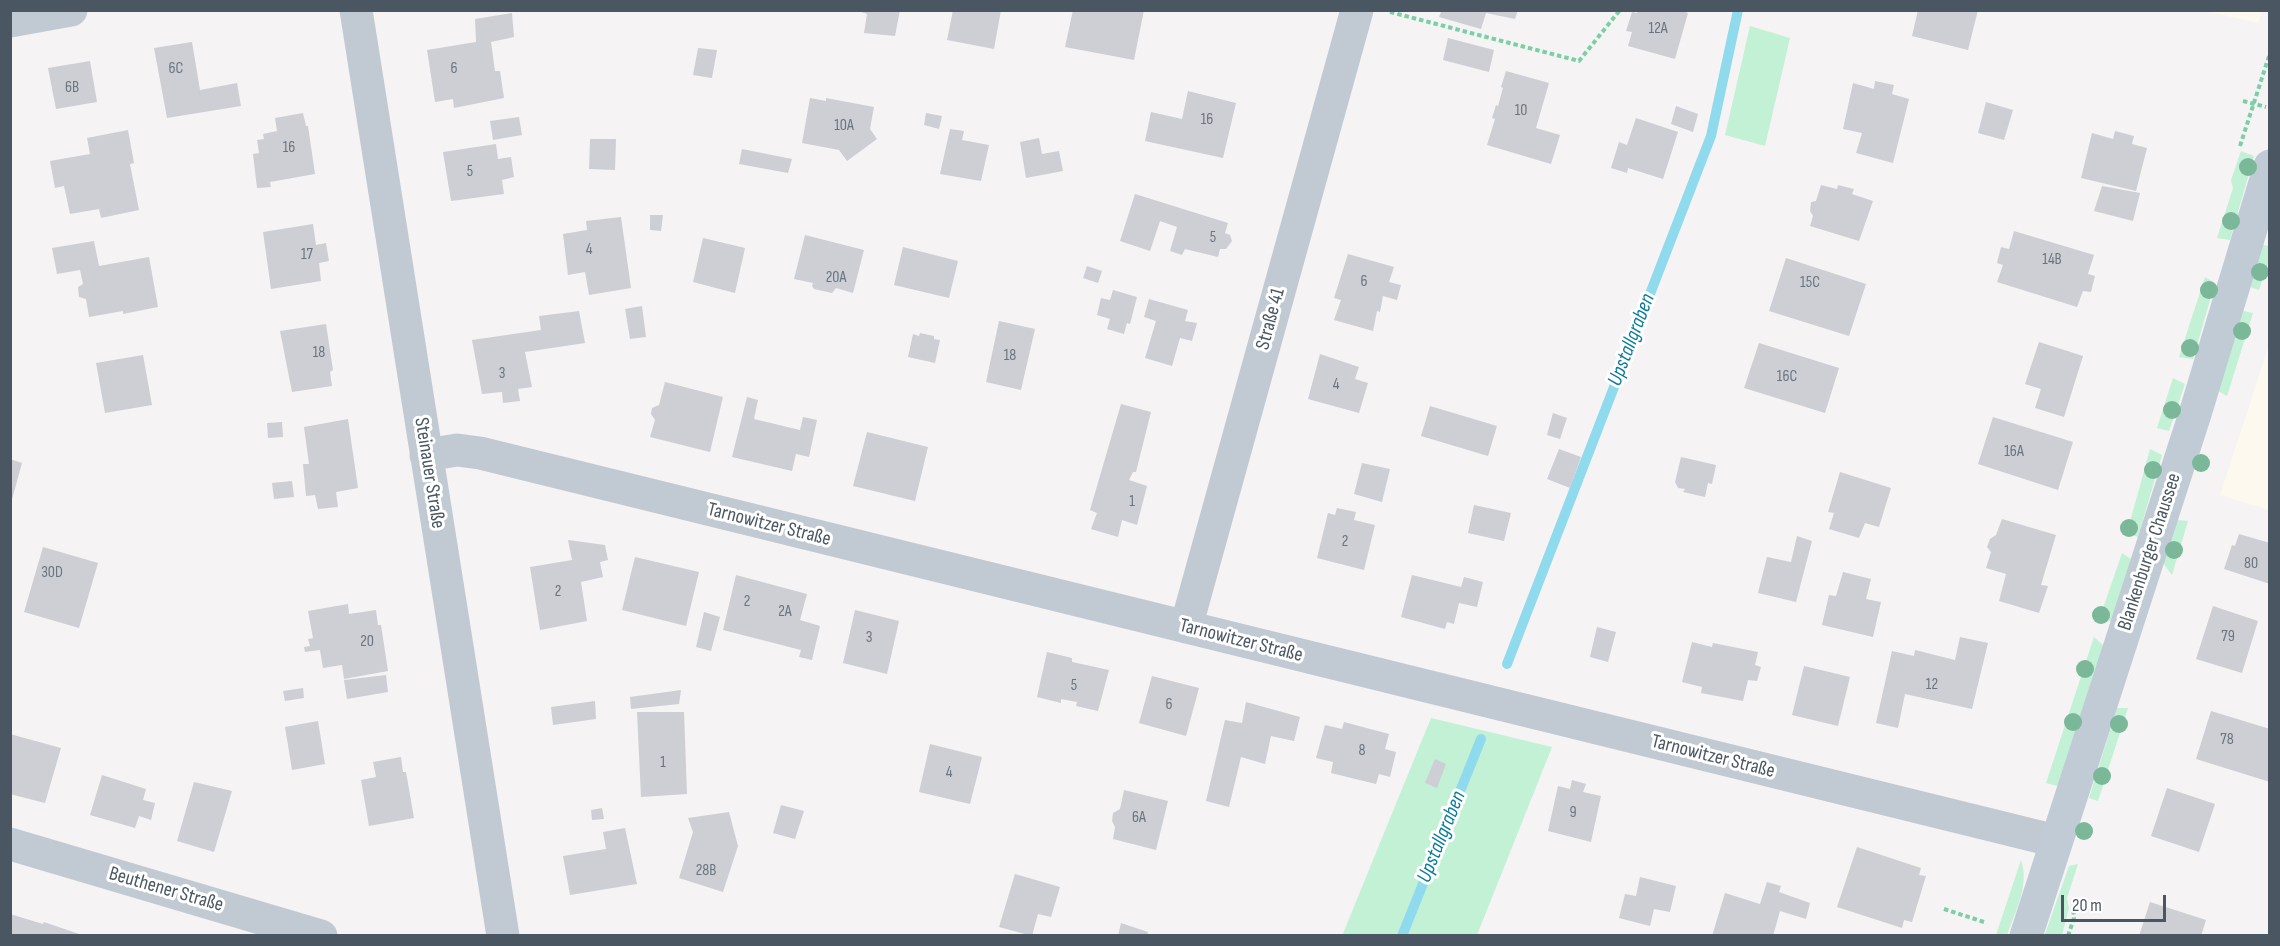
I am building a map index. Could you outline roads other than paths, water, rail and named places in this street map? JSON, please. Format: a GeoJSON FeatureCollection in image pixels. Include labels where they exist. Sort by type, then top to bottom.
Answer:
{"type":"FeatureCollection","features":[{"type":"Feature","properties":{"kind":"main road","name":"Blankenburger Chaussee"},"geometry":{"type":"LineString","coordinates":[[2026,936],[2191,425],[2270,166]]}},
{"type":"Feature","properties":{"kind":"street"},"geometry":{"type":"LineString","coordinates":[[10,21],[71,10]]}},
{"type":"Feature","properties":{"kind":"street","name":"Steinauer Straße"},"geometry":{"type":"LineString","coordinates":[[356,10],[503,936]]}},
{"type":"Feature","properties":{"kind":"street","name":"Straße 41"},"geometry":{"type":"LineString","coordinates":[[1186,627],[1357,10]]}},
{"type":"Feature","properties":{"kind":"street","name":"Tarnowitzer Straße"},"geometry":{"type":"LineString","coordinates":[[426,455],[458,450],[480,453],[2056,841]]}},
{"type":"Feature","properties":{"kind":"street","name":"Beuthener Straße"},"geometry":{"type":"LineString","coordinates":[[10,844],[321,936]]}},
{"type":"Feature","properties":{"kind":"waterway","name":"Upstallgraben"},"geometry":{"type":"LineString","coordinates":[[1507,664],[1711,136],[1738,10]]}},
{"type":"Feature","properties":{"kind":"waterway","name":"Upstallgraben"},"geometry":{"type":"LineString","coordinates":[[1402,936],[1481,739]]}}]}
